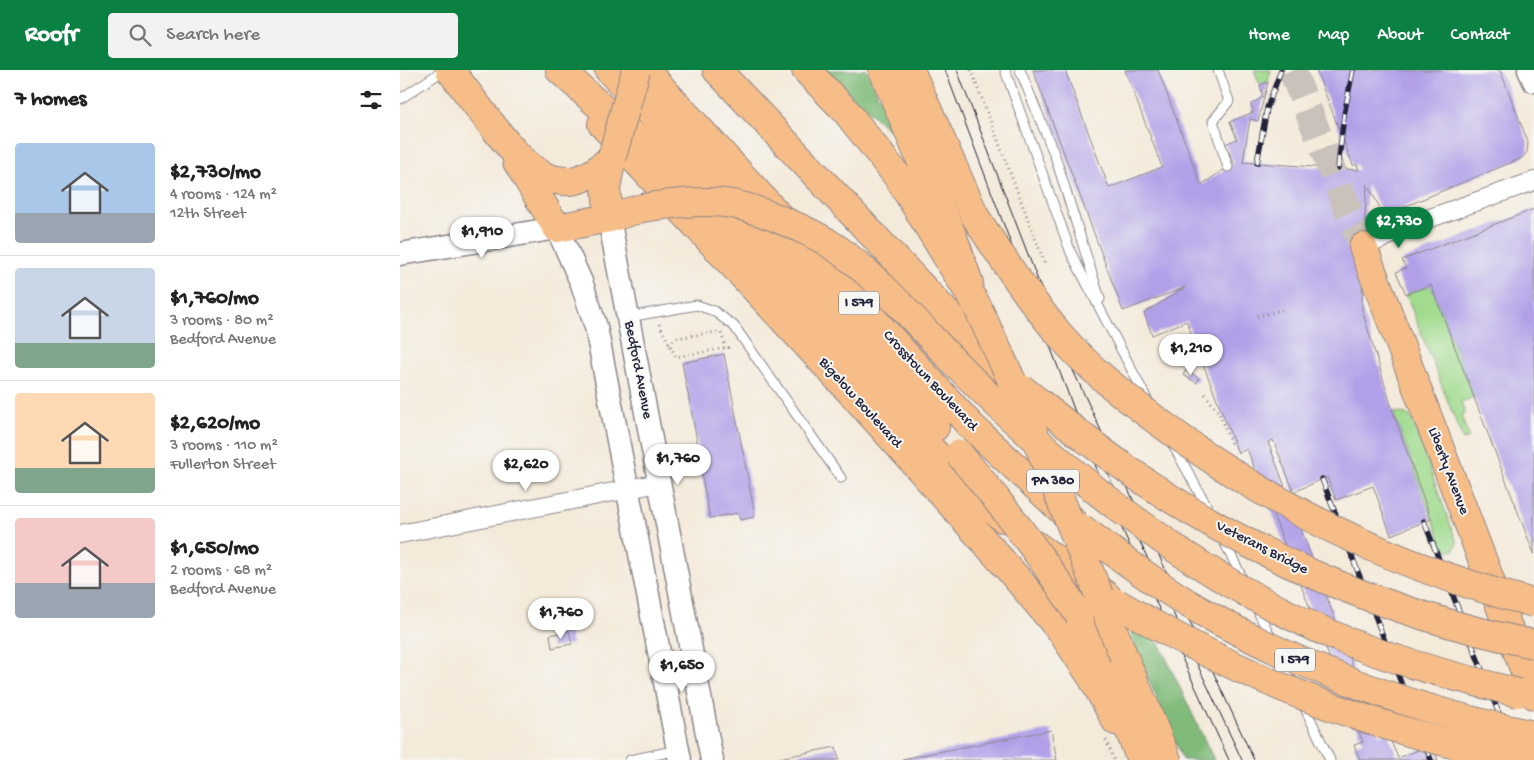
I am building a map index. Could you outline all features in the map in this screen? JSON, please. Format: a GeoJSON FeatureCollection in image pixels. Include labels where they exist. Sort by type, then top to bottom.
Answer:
{"type":"FeatureCollection","features":[{"type":"Feature","properties":{"kind":"main road"},"geometry":{"type":"LineString","coordinates":[[450,70],[505,142],[523,163],[537,174],[565,181],[583,179],[601,168],[612,157]]}},
{"type":"Feature","properties":{"kind":"main road","name":"Bigelow Boulevard"},"geometry":{"type":"LineString","coordinates":[[551,70],[847,388],[1009,569],[1061,631],[1093,679],[1136,760]]}},
{"type":"Feature","properties":{"kind":"main road"},"geometry":{"type":"LineString","coordinates":[[560,70],[684,182],[911,429],[978,498],[1050,558],[1164,631],[1223,661],[1306,699],[1467,749],[1526,760]]}},
{"type":"Feature","properties":{"kind":"main road"},"geometry":{"type":"LineString","coordinates":[[609,70],[673,137],[959,454],[1012,517],[1046,562],[1079,615],[1101,658],[1141,760]]}},
{"type":"Feature","properties":{"kind":"main road","name":"Bedford Avenue"},"geometry":{"type":"LineString","coordinates":[[609,218],[606,189],[612,157],[636,70]]}},
{"type":"Feature","properties":{"kind":"main road","name":"Crosstown Boulevard"},"geometry":{"type":"LineString","coordinates":[[645,70],[970,425],[1081,528],[1140,572],[1198,609],[1294,659],[1355,684],[1420,706],[1487,725],[1534,735]]}},
{"type":"Feature","properties":{"kind":"main road","name":"Veterans Bridge"},"geometry":{"type":"LineString","coordinates":[[717,70],[967,334],[1022,388],[1122,466],[1187,508],[1248,543],[1315,575],[1382,601],[1445,622],[1534,644]]}},
{"type":"Feature","properties":{"kind":"main road"},"geometry":{"type":"LineString","coordinates":[[806,70],[845,110],[898,177],[977,306]]}},
{"type":"Feature","properties":{"kind":"main road"},"geometry":{"type":"LineString","coordinates":[[883,70],[953,236],[977,306]]}},
{"type":"Feature","properties":{"kind":"main road"},"geometry":{"type":"LineString","coordinates":[[910,70],[969,205],[1012,274],[1061,337],[1119,392],[1196,450],[1292,509],[1354,540],[1414,564],[1498,594],[1534,603]]}},
{"type":"Feature","properties":{"kind":"main road"},"geometry":{"type":"LineString","coordinates":[[505,142],[557,228],[609,218],[642,208],[691,202],[727,203],[759,211],[799,227],[832,245],[871,278],[964,372],[1080,479],[1142,526],[1208,570],[1274,608],[1350,642],[1437,672],[1534,696]]}},
{"type":"Feature","properties":{"kind":"main road","name":"Liberty Avenue"},"geometry":{"type":"LineString","coordinates":[[1363,247],[1534,696]]}},
{"type":"Feature","properties":{"kind":"main road","name":"PA 380"},"geometry":{"type":"LineString","coordinates":[[977,306],[1014,386],[1167,760]]}},
{"type":"Feature","properties":{"kind":"street"},"geometry":{"type":"LineString","coordinates":[[1530,70],[1534,81]]}},
{"type":"Feature","properties":{"kind":"street"},"geometry":{"type":"LineString","coordinates":[[1363,247],[1422,221],[1534,181]]}},
{"type":"Feature","properties":{"kind":"street","name":"Bedford Avenue"},"geometry":{"type":"LineString","coordinates":[[609,218],[694,674],[712,760]]}},
{"type":"Feature","properties":{"kind":"street"},"geometry":{"type":"LineString","coordinates":[[400,254],[557,228],[582,284],[596,327],[679,755]]}},
{"type":"Feature","properties":{"kind":"street"},"geometry":{"type":"LineString","coordinates":[[400,534],[659,483]]}},
{"type":"Feature","properties":{"kind":"street"},"geometry":{"type":"LineString","coordinates":[[664,680],[694,674]]}},
{"type":"Feature","properties":{"kind":"lane"},"geometry":{"type":"LineString","coordinates":[[400,99],[444,70]]}},
{"type":"Feature","properties":{"kind":"lane"},"geometry":{"type":"LineString","coordinates":[[1004,70],[1072,253],[1105,316],[1123,357],[1200,493],[1330,760]]}},
{"type":"Feature","properties":{"kind":"lane"},"geometry":{"type":"LineString","coordinates":[[1020,70],[1054,156],[1086,247],[1105,316]]}},
{"type":"Feature","properties":{"kind":"lane"},"geometry":{"type":"LineString","coordinates":[[1218,70],[1228,101],[1212,121],[1228,167]]}},
{"type":"Feature","properties":{"kind":"lane"},"geometry":{"type":"LineString","coordinates":[[628,317],[697,305],[714,311],[734,326],[841,478]]}},
{"type":"Feature","properties":{"kind":"lane"},"geometry":{"type":"LineString","coordinates":[[630,760],[679,755]]}},
{"type":"Feature","properties":{"kind":"path"},"geometry":{"type":"LineString","coordinates":[[970,70],[1045,264]]}},
{"type":"Feature","properties":{"kind":"path"},"geometry":{"type":"LineString","coordinates":[[1257,316],[1282,310]]}},
{"type":"Feature","properties":{"kind":"path"},"geometry":{"type":"LineString","coordinates":[[653,313],[676,357],[747,344]]}},
{"type":"Feature","properties":{"kind":"path"},"geometry":{"type":"LineString","coordinates":[[669,344],[676,338],[716,332],[721,333],[726,348]]}},
{"type":"Feature","properties":{"kind":"path"},"geometry":{"type":"LineString","coordinates":[[1205,394],[1219,413],[1234,452]]}},
{"type":"Feature","properties":{"kind":"green space"},"geometry":{"type":"Polygon","coordinates":[[[824,70],[867,70],[898,139],[824,70]]]}},
{"type":"Feature","properties":{"kind":"green space"},"geometry":{"type":"Polygon","coordinates":[[[1254,70],[1271,70],[1268,82],[1260,85],[1254,70]]]}},
{"type":"Feature","properties":{"kind":"green space"},"geometry":{"type":"Polygon","coordinates":[[[1431,285],[1474,397],[1461,402],[1465,413],[1461,415],[1469,438],[1463,440],[1406,294],[1431,285]]]}},
{"type":"Feature","properties":{"kind":"green space"},"geometry":{"type":"Polygon","coordinates":[[[1393,412],[1406,414],[1411,417],[1457,543],[1454,550],[1445,552],[1393,412]]]}},
{"type":"Feature","properties":{"kind":"green space"},"geometry":{"type":"Polygon","coordinates":[[[1136,627],[1159,643],[1214,760],[1183,760],[1133,643],[1131,632],[1136,627]]]}},
{"type":"Feature","properties":{"kind":"building"},"geometry":{"type":"Polygon","coordinates":[[[1033,70],[1065,70],[1109,188],[1162,167],[1125,70],[1158,70],[1201,185],[1234,163],[1225,144],[1237,139],[1230,122],[1253,112],[1251,104],[1263,97],[1260,85],[1268,82],[1258,121],[1250,119],[1243,162],[1359,170],[1357,165],[1353,165],[1316,70],[1500,70],[1528,142],[1527,152],[1522,158],[1384,215],[1367,184],[1362,310],[1395,418],[1431,519],[1391,535],[1373,486],[1336,500],[1327,477],[1294,492],[1273,440],[1268,442],[1379,735],[1387,732],[1398,758],[1431,745],[1438,760],[1360,760],[1354,745],[1363,742],[1247,449],[1238,453],[1196,346],[1186,350],[1181,337],[1191,333],[1187,321],[1152,335],[1144,313],[1186,287],[1123,311],[1033,70]]]}},
{"type":"Feature","properties":{"kind":"building"},"geometry":{"type":"Polygon","coordinates":[[[1534,209],[1534,554],[1431,285],[1406,294],[1396,272],[1406,268],[1402,260],[1534,209]]]}},
{"type":"Feature","properties":{"kind":"building"},"geometry":{"type":"Polygon","coordinates":[[[724,354],[754,510],[754,517],[740,520],[738,513],[710,518],[700,467],[694,468],[691,453],[699,451],[682,363],[724,354]]]}},
{"type":"Feature","properties":{"kind":"building"},"geometry":{"type":"Polygon","coordinates":[[[1186,370],[1199,378],[1197,383],[1183,375],[1186,370]]]}},
{"type":"Feature","properties":{"kind":"building"},"geometry":{"type":"Polygon","coordinates":[[[569,631],[572,644],[552,648],[550,635],[569,631]]]}},
{"type":"Feature","properties":{"kind":"building"},"geometry":{"type":"Polygon","coordinates":[[[1051,730],[1057,760],[902,760],[902,759],[1051,730]]]}},
{"type":"Feature","properties":{"kind":"building"},"geometry":{"type":"Polygon","coordinates":[[[836,747],[839,760],[774,760],[774,759],[836,747]]]}},
{"type":"Feature","properties":{"kind":"tunnel"},"geometry":{"type":"LineString","coordinates":[[1292,70],[1363,247]]}},
{"type":"Feature","properties":{"kind":"tram line"},"geometry":{"type":"LineString","coordinates":[[945,70],[1107,496],[1229,760]]}},
{"type":"Feature","properties":{"kind":"tram line"},"geometry":{"type":"LineString","coordinates":[[957,70],[1071,366],[1254,760]]}},
{"type":"Feature","properties":{"kind":"tram line"},"geometry":{"type":"LineString","coordinates":[[1096,448],[1242,760]]}},
{"type":"Feature","properties":{"kind":"railway"},"geometry":{"type":"LineString","coordinates":[[1257,163],[1267,108],[1281,70]]}},
{"type":"Feature","properties":{"kind":"railway"},"geometry":{"type":"LineString","coordinates":[[1338,168],[1344,115],[1353,70]]}},
{"type":"Feature","properties":{"kind":"railway"},"geometry":{"type":"LineString","coordinates":[[1322,479],[1431,760]]}},
{"type":"Feature","properties":{"kind":"railway"},"geometry":{"type":"LineString","coordinates":[[1424,521],[1517,760]]}}]}
